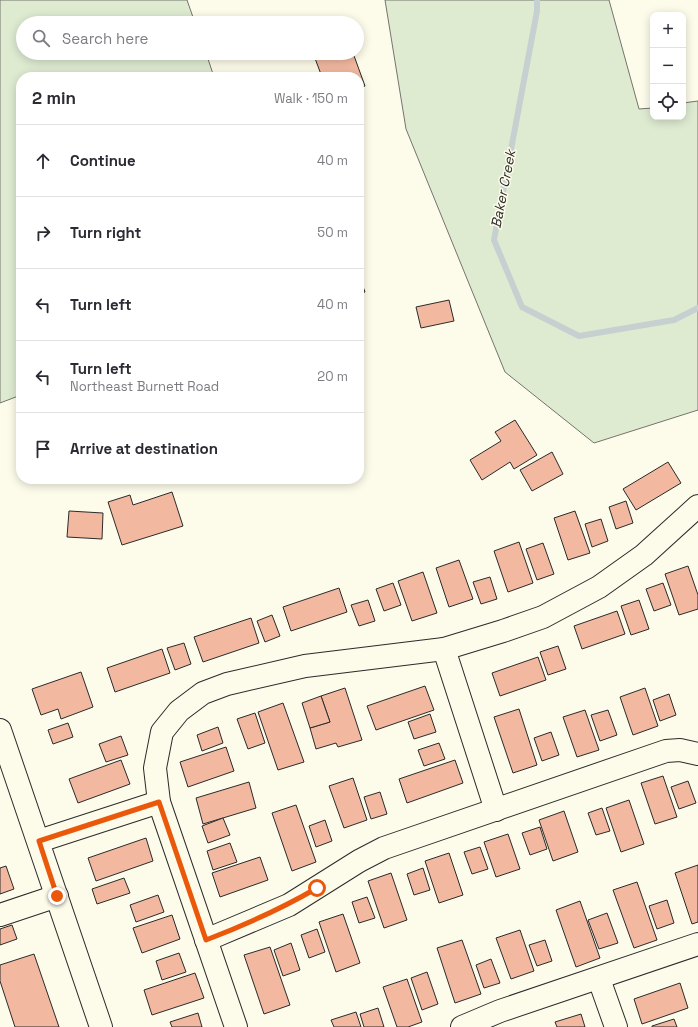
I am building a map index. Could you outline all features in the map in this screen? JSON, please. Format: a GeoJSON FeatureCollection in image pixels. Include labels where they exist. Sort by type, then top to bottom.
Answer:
{"type":"FeatureCollection","features":[{"type":"Feature","properties":{"kind":"street"},"geometry":{"type":"LineString","coordinates":[[236,1027],[159,802],[155,768],[162,732],[179,711],[203,693],[227,684],[305,666],[444,649],[543,617],[600,587],[644,555],[698,506]]}},
{"type":"Feature","properties":{"kind":"street"},"geometry":{"type":"LineString","coordinates":[[444,649],[496,810]]}},
{"type":"Feature","properties":{"kind":"street"},"geometry":{"type":"LineString","coordinates":[[0,730],[101,1027]]}},
{"type":"Feature","properties":{"kind":"street"},"geometry":{"type":"LineString","coordinates":[[206,940],[289,905],[359,861],[384,848],[666,751],[680,750],[698,754]]}},
{"type":"Feature","properties":{"kind":"street"},"geometry":{"type":"LineString","coordinates":[[39,841],[159,802]]}},
{"type":"Feature","properties":{"kind":"street"},"geometry":{"type":"LineString","coordinates":[[0,915],[57,896]]}},
{"type":"Feature","properties":{"kind":"street"},"geometry":{"type":"LineString","coordinates":[[462,1027],[500,1011],[599,979],[698,944]]}},
{"type":"Feature","properties":{"kind":"street"},"geometry":{"type":"LineString","coordinates":[[599,979],[616,1027]]}},
{"type":"Feature","properties":{"kind":"green space"},"geometry":{"type":"Polygon","coordinates":[[[0,0],[187,0],[193,16],[16,16],[16,60],[208,60],[212,72],[16,72],[16,397],[0,403],[0,0]]]}},
{"type":"Feature","properties":{"kind":"green space"},"geometry":{"type":"Polygon","coordinates":[[[385,0],[609,0],[639,109],[650,108],[650,120],[686,120],[686,103],[698,101],[698,410],[594,443],[505,372],[406,129],[385,0]]]}},
{"type":"Feature","properties":{"kind":"building"},"geometry":{"type":"Polygon","coordinates":[[[316,60],[356,60],[360,72],[320,72],[316,60]]]}},
{"type":"Feature","properties":{"kind":"building"},"geometry":{"type":"Polygon","coordinates":[[[449,300],[454,321],[421,328],[416,307],[449,300]]]}},
{"type":"Feature","properties":{"kind":"building"},"geometry":{"type":"Polygon","coordinates":[[[515,420],[537,455],[514,469],[510,462],[482,480],[470,460],[501,441],[495,432],[515,420]]]}},
{"type":"Feature","properties":{"kind":"building"},"geometry":{"type":"Polygon","coordinates":[[[552,452],[563,474],[532,491],[520,470],[552,452]]]}},
{"type":"Feature","properties":{"kind":"building"},"geometry":{"type":"Polygon","coordinates":[[[668,462],[681,483],[636,510],[623,489],[668,462]]]}},
{"type":"Feature","properties":{"kind":"building"},"geometry":{"type":"Polygon","coordinates":[[[172,492],[183,526],[122,545],[108,502],[130,495],[133,505],[172,492]]]}},
{"type":"Feature","properties":{"kind":"building"},"geometry":{"type":"Polygon","coordinates":[[[626,501],[633,523],[616,529],[609,507],[626,501]]]}},
{"type":"Feature","properties":{"kind":"building"},"geometry":{"type":"Polygon","coordinates":[[[69,511],[103,513],[102,539],[67,537],[69,511]]]}},
{"type":"Feature","properties":{"kind":"building"},"geometry":{"type":"Polygon","coordinates":[[[575,511],[590,553],[568,560],[554,518],[575,511]]]}},
{"type":"Feature","properties":{"kind":"building"},"geometry":{"type":"Polygon","coordinates":[[[601,519],[608,541],[592,547],[585,524],[601,519]]]}},
{"type":"Feature","properties":{"kind":"building"},"geometry":{"type":"Polygon","coordinates":[[[519,542],[533,583],[508,592],[494,551],[519,542]]]}},
{"type":"Feature","properties":{"kind":"building"},"geometry":{"type":"Polygon","coordinates":[[[543,543],[554,574],[537,580],[526,549],[543,543]]]}},
{"type":"Feature","properties":{"kind":"building"},"geometry":{"type":"Polygon","coordinates":[[[459,560],[473,599],[449,607],[436,568],[459,560]]]}},
{"type":"Feature","properties":{"kind":"building"},"geometry":{"type":"Polygon","coordinates":[[[688,566],[698,595],[698,609],[679,615],[665,574],[688,566]]]}},
{"type":"Feature","properties":{"kind":"building"},"geometry":{"type":"Polygon","coordinates":[[[423,572],[437,613],[412,621],[398,581],[423,572]]]}},
{"type":"Feature","properties":{"kind":"building"},"geometry":{"type":"Polygon","coordinates":[[[490,577],[497,599],[481,604],[473,582],[490,577]]]}},
{"type":"Feature","properties":{"kind":"building"},"geometry":{"type":"Polygon","coordinates":[[[393,583],[401,605],[384,611],[376,589],[393,583]]]}},
{"type":"Feature","properties":{"kind":"building"},"geometry":{"type":"Polygon","coordinates":[[[663,583],[671,605],[654,611],[646,589],[663,583]]]}},
{"type":"Feature","properties":{"kind":"building"},"geometry":{"type":"Polygon","coordinates":[[[339,588],[347,612],[291,631],[283,607],[339,588]]]}},
{"type":"Feature","properties":{"kind":"building"},"geometry":{"type":"Polygon","coordinates":[[[368,600],[375,621],[359,626],[351,605],[368,600]]]}},
{"type":"Feature","properties":{"kind":"building"},"geometry":{"type":"Polygon","coordinates":[[[639,600],[649,629],[631,635],[621,606],[639,600]]]}},
{"type":"Feature","properties":{"kind":"building"},"geometry":{"type":"Polygon","coordinates":[[[617,611],[625,634],[582,649],[574,626],[617,611]]]}},
{"type":"Feature","properties":{"kind":"building"},"geometry":{"type":"Polygon","coordinates":[[[272,615],[280,636],[265,642],[257,621],[272,615]]]}},
{"type":"Feature","properties":{"kind":"building"},"geometry":{"type":"Polygon","coordinates":[[[251,618],[259,643],[203,662],[194,637],[251,618]]]}},
{"type":"Feature","properties":{"kind":"building"},"geometry":{"type":"Polygon","coordinates":[[[184,643],[191,664],[175,670],[167,648],[184,643]]]}},
{"type":"Feature","properties":{"kind":"building"},"geometry":{"type":"Polygon","coordinates":[[[558,646],[566,669],[548,675],[540,652],[558,646]]]}},
{"type":"Feature","properties":{"kind":"building"},"geometry":{"type":"Polygon","coordinates":[[[162,649],[170,673],[115,692],[107,668],[162,649]]]}},
{"type":"Feature","properties":{"kind":"building"},"geometry":{"type":"Polygon","coordinates":[[[538,657],[546,680],[500,696],[492,673],[538,657]]]}},
{"type":"Feature","properties":{"kind":"building"},"geometry":{"type":"Polygon","coordinates":[[[81,672],[93,707],[61,719],[58,709],[41,715],[32,689],[81,672]]]}},
{"type":"Feature","properties":{"kind":"building"},"geometry":{"type":"Polygon","coordinates":[[[425,686],[434,710],[376,730],[367,706],[425,686]]]}},
{"type":"Feature","properties":{"kind":"building"},"geometry":{"type":"Polygon","coordinates":[[[345,688],[362,740],[338,747],[336,743],[316,749],[310,728],[330,722],[321,696],[345,688]]]}},
{"type":"Feature","properties":{"kind":"building"},"geometry":{"type":"Polygon","coordinates":[[[645,688],[658,726],[633,735],[620,697],[645,688]]]}},
{"type":"Feature","properties":{"kind":"building"},"geometry":{"type":"Polygon","coordinates":[[[669,694],[676,715],[660,721],[653,700],[669,694]]]}},
{"type":"Feature","properties":{"kind":"building"},"geometry":{"type":"Polygon","coordinates":[[[321,696],[330,722],[310,728],[302,703],[321,696]]]}},
{"type":"Feature","properties":{"kind":"building"},"geometry":{"type":"Polygon","coordinates":[[[283,703],[304,762],[278,770],[258,712],[283,703]]]}},
{"type":"Feature","properties":{"kind":"building"},"geometry":{"type":"Polygon","coordinates":[[[519,709],[537,765],[513,773],[494,717],[519,709]]]}},
{"type":"Feature","properties":{"kind":"building"},"geometry":{"type":"Polygon","coordinates":[[[585,710],[599,750],[577,757],[563,717],[585,710]]]}},
{"type":"Feature","properties":{"kind":"building"},"geometry":{"type":"Polygon","coordinates":[[[608,710],[617,735],[600,741],[591,715],[608,710]]]}},
{"type":"Feature","properties":{"kind":"building"},"geometry":{"type":"Polygon","coordinates":[[[255,713],[265,743],[248,749],[237,719],[255,713]]]}},
{"type":"Feature","properties":{"kind":"building"},"geometry":{"type":"Polygon","coordinates":[[[430,714],[436,732],[414,739],[408,722],[430,714]]]}},
{"type":"Feature","properties":{"kind":"building"},"geometry":{"type":"Polygon","coordinates":[[[68,723],[73,737],[53,744],[48,730],[68,723]]]}},
{"type":"Feature","properties":{"kind":"building"},"geometry":{"type":"Polygon","coordinates":[[[218,727],[223,743],[202,751],[197,735],[218,727]]]}},
{"type":"Feature","properties":{"kind":"building"},"geometry":{"type":"Polygon","coordinates":[[[551,732],[559,755],[542,761],[534,738],[551,732]]]}},
{"type":"Feature","properties":{"kind":"building"},"geometry":{"type":"Polygon","coordinates":[[[121,736],[128,755],[106,762],[99,744],[121,736]]]}},
{"type":"Feature","properties":{"kind":"building"},"geometry":{"type":"Polygon","coordinates":[[[439,743],[445,759],[424,766],[418,750],[439,743]]]}},
{"type":"Feature","properties":{"kind":"building"},"geometry":{"type":"Polygon","coordinates":[[[226,747],[234,771],[188,787],[180,762],[226,747]]]}},
{"type":"Feature","properties":{"kind":"building"},"geometry":{"type":"Polygon","coordinates":[[[121,760],[130,784],[78,803],[69,779],[121,760]]]}},
{"type":"Feature","properties":{"kind":"building"},"geometry":{"type":"Polygon","coordinates":[[[455,760],[463,783],[407,803],[399,779],[455,760]]]}},
{"type":"Feature","properties":{"kind":"building"},"geometry":{"type":"Polygon","coordinates":[[[663,776],[677,817],[655,824],[641,783],[663,776]]]}},
{"type":"Feature","properties":{"kind":"building"},"geometry":{"type":"Polygon","coordinates":[[[353,778],[367,820],[344,828],[329,786],[353,778]]]}},
{"type":"Feature","properties":{"kind":"building"},"geometry":{"type":"Polygon","coordinates":[[[688,781],[696,803],[679,809],[671,787],[688,781]]]}},
{"type":"Feature","properties":{"kind":"building"},"geometry":{"type":"Polygon","coordinates":[[[249,782],[256,808],[203,824],[196,798],[249,782]]]}},
{"type":"Feature","properties":{"kind":"building"},"geometry":{"type":"Polygon","coordinates":[[[380,792],[387,814],[371,819],[364,797],[380,792]]]}},
{"type":"Feature","properties":{"kind":"building"},"geometry":{"type":"Polygon","coordinates":[[[629,800],[644,844],[621,852],[606,808],[629,800]]]}},
{"type":"Feature","properties":{"kind":"building"},"geometry":{"type":"Polygon","coordinates":[[[296,805],[316,862],[292,871],[272,813],[296,805]]]}},
{"type":"Feature","properties":{"kind":"building"},"geometry":{"type":"Polygon","coordinates":[[[602,808],[610,831],[596,835],[588,813],[602,808]]]}},
{"type":"Feature","properties":{"kind":"building"},"geometry":{"type":"Polygon","coordinates":[[[564,811],[578,852],[553,861],[539,820],[564,811]]]}},
{"type":"Feature","properties":{"kind":"building"},"geometry":{"type":"Polygon","coordinates":[[[223,818],[230,835],[208,843],[202,826],[223,818]]]}},
{"type":"Feature","properties":{"kind":"building"},"geometry":{"type":"Polygon","coordinates":[[[325,820],[332,841],[316,847],[309,826],[325,820]]]}},
{"type":"Feature","properties":{"kind":"building"},"geometry":{"type":"Polygon","coordinates":[[[540,827],[547,849],[530,855],[522,833],[540,827]]]}},
{"type":"Feature","properties":{"kind":"building"},"geometry":{"type":"Polygon","coordinates":[[[508,834],[520,869],[496,877],[484,842],[508,834]]]}},
{"type":"Feature","properties":{"kind":"building"},"geometry":{"type":"Polygon","coordinates":[[[146,838],[153,861],[96,881],[88,858],[146,838]]]}},
{"type":"Feature","properties":{"kind":"building"},"geometry":{"type":"Polygon","coordinates":[[[230,843],[237,862],[213,870],[207,851],[230,843]]]}},
{"type":"Feature","properties":{"kind":"building"},"geometry":{"type":"Polygon","coordinates":[[[480,847],[488,869],[472,874],[464,852],[480,847]]]}},
{"type":"Feature","properties":{"kind":"building"},"geometry":{"type":"Polygon","coordinates":[[[449,853],[463,895],[439,903],[425,861],[449,853]]]}},
{"type":"Feature","properties":{"kind":"building"},"geometry":{"type":"Polygon","coordinates":[[[260,857],[268,880],[220,897],[212,873],[260,857]]]}},
{"type":"Feature","properties":{"kind":"building"},"geometry":{"type":"Polygon","coordinates":[[[698,865],[698,922],[692,924],[675,873],[698,865]]]}},
{"type":"Feature","properties":{"kind":"building"},"geometry":{"type":"Polygon","coordinates":[[[6,866],[14,889],[0,894],[0,868],[6,866]]]}},
{"type":"Feature","properties":{"kind":"building"},"geometry":{"type":"Polygon","coordinates":[[[423,868],[430,890],[414,895],[407,874],[423,868]]]}},
{"type":"Feature","properties":{"kind":"building"},"geometry":{"type":"Polygon","coordinates":[[[391,873],[407,920],[384,928],[368,881],[391,873]]]}},
{"type":"Feature","properties":{"kind":"building"},"geometry":{"type":"Polygon","coordinates":[[[124,878],[130,893],[97,904],[92,889],[124,878]]]}},
{"type":"Feature","properties":{"kind":"building"},"geometry":{"type":"Polygon","coordinates":[[[637,882],[657,940],[634,948],[613,890],[637,882]]]}},
{"type":"Feature","properties":{"kind":"building"},"geometry":{"type":"Polygon","coordinates":[[[158,895],[164,912],[136,922],[130,905],[158,895]]]}},
{"type":"Feature","properties":{"kind":"building"},"geometry":{"type":"Polygon","coordinates":[[[367,897],[375,918],[359,923],[352,902],[367,897]]]}},
{"type":"Feature","properties":{"kind":"building"},"geometry":{"type":"Polygon","coordinates":[[[667,900],[674,923],[657,929],[649,906],[667,900]]]}},
{"type":"Feature","properties":{"kind":"building"},"geometry":{"type":"Polygon","coordinates":[[[580,901],[600,958],[576,967],[556,910],[580,901]]]}},
{"type":"Feature","properties":{"kind":"building"},"geometry":{"type":"Polygon","coordinates":[[[607,913],[618,943],[599,949],[588,920],[607,913]]]}},
{"type":"Feature","properties":{"kind":"building"},"geometry":{"type":"Polygon","coordinates":[[[343,914],[360,963],[336,972],[319,922],[343,914]]]}},
{"type":"Feature","properties":{"kind":"building"},"geometry":{"type":"Polygon","coordinates":[[[172,915],[180,939],[142,953],[133,928],[172,915]]]}},
{"type":"Feature","properties":{"kind":"building"},"geometry":{"type":"Polygon","coordinates":[[[12,925],[17,939],[0,945],[0,929],[12,925]]]}},
{"type":"Feature","properties":{"kind":"building"},"geometry":{"type":"Polygon","coordinates":[[[317,929],[325,952],[309,958],[301,935],[317,929]]]}},
{"type":"Feature","properties":{"kind":"building"},"geometry":{"type":"Polygon","coordinates":[[[520,930],[534,971],[511,979],[496,938],[520,930]]]}},
{"type":"Feature","properties":{"kind":"building"},"geometry":{"type":"Polygon","coordinates":[[[462,940],[481,994],[455,1003],[437,948],[462,940]]]}},
{"type":"Feature","properties":{"kind":"building"},"geometry":{"type":"Polygon","coordinates":[[[545,940],[552,961],[537,966],[529,945],[545,940]]]}},
{"type":"Feature","properties":{"kind":"building"},"geometry":{"type":"Polygon","coordinates":[[[291,943],[300,970],[283,976],[274,950],[291,943]]]}},
{"type":"Feature","properties":{"kind":"building"},"geometry":{"type":"Polygon","coordinates":[[[270,947],[290,1005],[264,1014],[244,955],[270,947]]]}},
{"type":"Feature","properties":{"kind":"building"},"geometry":{"type":"Polygon","coordinates":[[[179,953],[186,972],[162,980],[156,961],[179,953]]]}},
{"type":"Feature","properties":{"kind":"building"},"geometry":{"type":"Polygon","coordinates":[[[34,954],[59,1027],[15,1027],[0,981],[0,965],[34,954]]]}},
{"type":"Feature","properties":{"kind":"building"},"geometry":{"type":"Polygon","coordinates":[[[491,959],[500,983],[484,988],[476,965],[491,959]]]}},
{"type":"Feature","properties":{"kind":"building"},"geometry":{"type":"Polygon","coordinates":[[[427,972],[438,1004],[422,1010],[411,978],[427,972]]]}},
{"type":"Feature","properties":{"kind":"building"},"geometry":{"type":"Polygon","coordinates":[[[195,973],[204,998],[152,1015],[144,990],[195,973]]]}},
{"type":"Feature","properties":{"kind":"building"},"geometry":{"type":"Polygon","coordinates":[[[407,979],[422,1022],[408,1027],[397,1027],[383,987],[407,979]]]}},
{"type":"Feature","properties":{"kind":"building"},"geometry":{"type":"Polygon","coordinates":[[[680,983],[688,1008],[642,1024],[634,999],[680,983]]]}},
{"type":"Feature","properties":{"kind":"building"},"geometry":{"type":"Polygon","coordinates":[[[378,1008],[384,1027],[364,1027],[360,1014],[378,1008]]]}},
{"type":"Feature","properties":{"kind":"building"},"geometry":{"type":"Polygon","coordinates":[[[356,1012],[361,1027],[334,1027],[331,1020],[356,1012]]]}},
{"type":"Feature","properties":{"kind":"building"},"geometry":{"type":"Polygon","coordinates":[[[198,1013],[202,1027],[172,1027],[170,1022],[198,1013]]]}},
{"type":"Feature","properties":{"kind":"building"},"geometry":{"type":"Polygon","coordinates":[[[581,1014],[585,1027],[557,1027],[555,1022],[581,1014]]]}},
{"type":"Feature","properties":{"kind":"building"},"geometry":{"type":"Polygon","coordinates":[[[674,1019],[677,1027],[652,1027],[652,1026],[674,1019]]]}},
{"type":"Feature","properties":{"kind":"waterway","name":"Baker Creek"},"geometry":{"type":"LineString","coordinates":[[537,0],[537,11],[494,240],[522,307],[579,336],[674,320],[698,308]]}},
{"type":"Feature","properties":{"kind":"route"},"geometry":{"type":"LineString","coordinates":[[57,896],[39,841],[159,802],[206,940],[289,905],[317,888]]}}]}
